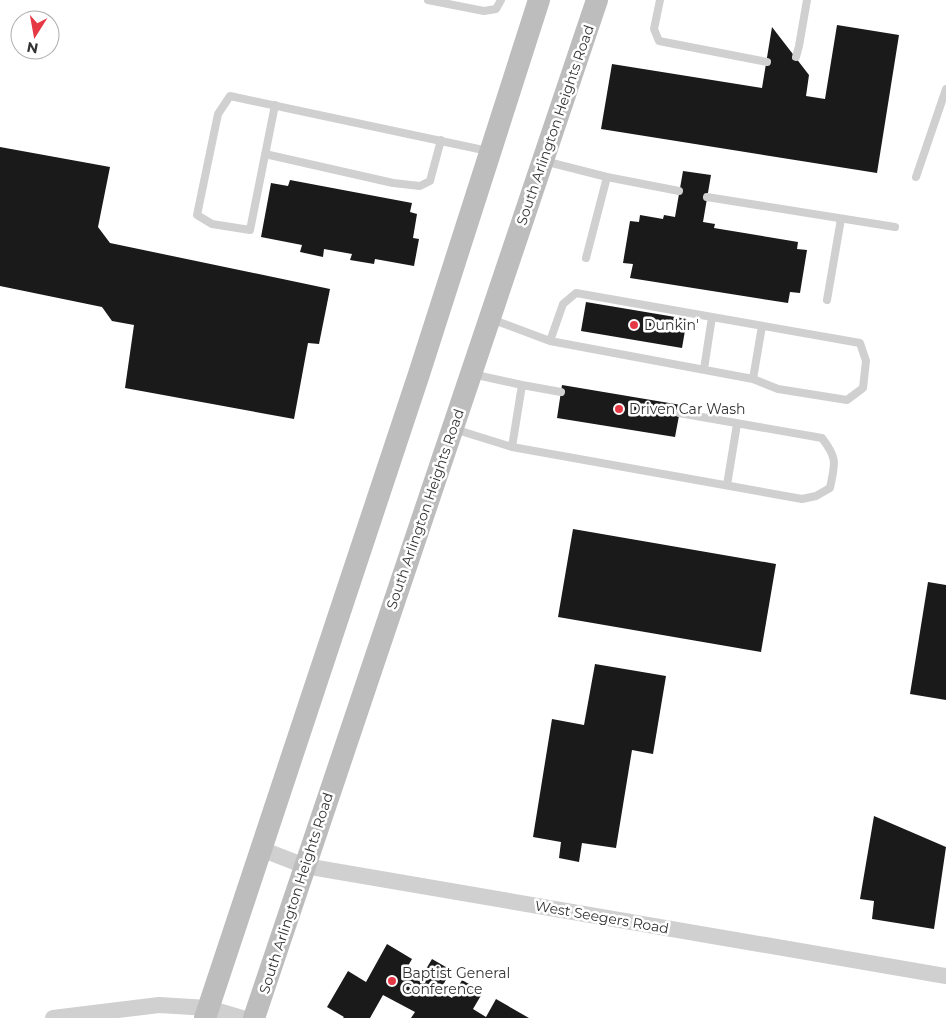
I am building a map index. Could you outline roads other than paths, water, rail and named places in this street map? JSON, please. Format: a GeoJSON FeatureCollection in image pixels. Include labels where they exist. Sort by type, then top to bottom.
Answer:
{"type":"FeatureCollection","features":[{"type":"Feature","properties":{"kind":"main road"},"geometry":{"type":"LineString","coordinates":[[206,1013],[410,402],[540,0]]}},
{"type":"Feature","properties":{"kind":"main road","name":"South Arlington Heights Road"},"geometry":{"type":"LineString","coordinates":[[254,1018],[597,0]]}},
{"type":"Feature","properties":{"kind":"street","name":"West Seegers Road"},"geometry":{"type":"LineString","coordinates":[[261,849],[305,866],[946,976]]}},
{"type":"Feature","properties":{"kind":"street"},"geometry":{"type":"LineString","coordinates":[[53,1018],[159,1005],[242,1018]]}},
{"type":"Feature","properties":{"kind":"lane"},"geometry":{"type":"LineString","coordinates":[[428,0],[484,11],[496,10],[501,0]]}},
{"type":"Feature","properties":{"kind":"lane"},"geometry":{"type":"LineString","coordinates":[[660,0],[654,29],[660,41],[767,62]]}},
{"type":"Feature","properties":{"kind":"lane"},"geometry":{"type":"LineString","coordinates":[[796,57],[800,46],[807,0]]}},
{"type":"Feature","properties":{"kind":"lane"},"geometry":{"type":"LineString","coordinates":[[916,177],[946,89]]}},
{"type":"Feature","properties":{"kind":"lane"},"geometry":{"type":"LineString","coordinates":[[275,105],[250,230],[212,224],[197,215],[218,114],[230,96],[275,105],[440,140],[490,152]]}},
{"type":"Feature","properties":{"kind":"lane"},"geometry":{"type":"LineString","coordinates":[[265,154],[393,183],[420,186],[430,181],[440,140]]}},
{"type":"Feature","properties":{"kind":"lane"},"geometry":{"type":"LineString","coordinates":[[543,160],[607,177],[680,192]]}},
{"type":"Feature","properties":{"kind":"lane"},"geometry":{"type":"LineString","coordinates":[[586,258],[607,177]]}},
{"type":"Feature","properties":{"kind":"lane"},"geometry":{"type":"LineString","coordinates":[[707,197],[895,227]]}},
{"type":"Feature","properties":{"kind":"lane"},"geometry":{"type":"LineString","coordinates":[[827,300],[841,219]]}},
{"type":"Feature","properties":{"kind":"lane"},"geometry":{"type":"LineString","coordinates":[[490,318],[550,341],[753,378],[778,389],[847,400],[863,388],[866,361],[860,343],[576,293],[563,304],[550,341]]}},
{"type":"Feature","properties":{"kind":"lane"},"geometry":{"type":"LineString","coordinates":[[704,369],[712,317]]}},
{"type":"Feature","properties":{"kind":"lane"},"geometry":{"type":"LineString","coordinates":[[753,378],[762,326]]}},
{"type":"Feature","properties":{"kind":"lane"},"geometry":{"type":"LineString","coordinates":[[470,374],[561,392]]}},
{"type":"Feature","properties":{"kind":"lane"},"geometry":{"type":"LineString","coordinates":[[512,447],[522,385]]}},
{"type":"Feature","properties":{"kind":"lane"},"geometry":{"type":"LineString","coordinates":[[452,428],[512,447],[802,499],[816,496],[830,488],[835,463],[832,451],[822,438],[679,413]]}},
{"type":"Feature","properties":{"kind":"lane"},"geometry":{"type":"LineString","coordinates":[[727,485],[737,424]]}},
{"type":"Feature","properties":{"kind":"place","name":"Dunkin'"},"geometry":{"type":"Point","coordinates":[634,325]}},
{"type":"Feature","properties":{"kind":"place","name":"Driven Car Wash"},"geometry":{"type":"Point","coordinates":[619,409]}},
{"type":"Feature","properties":{"kind":"place","name":"Baptist General Conference"},"geometry":{"type":"Point","coordinates":[392,981]}}]}
